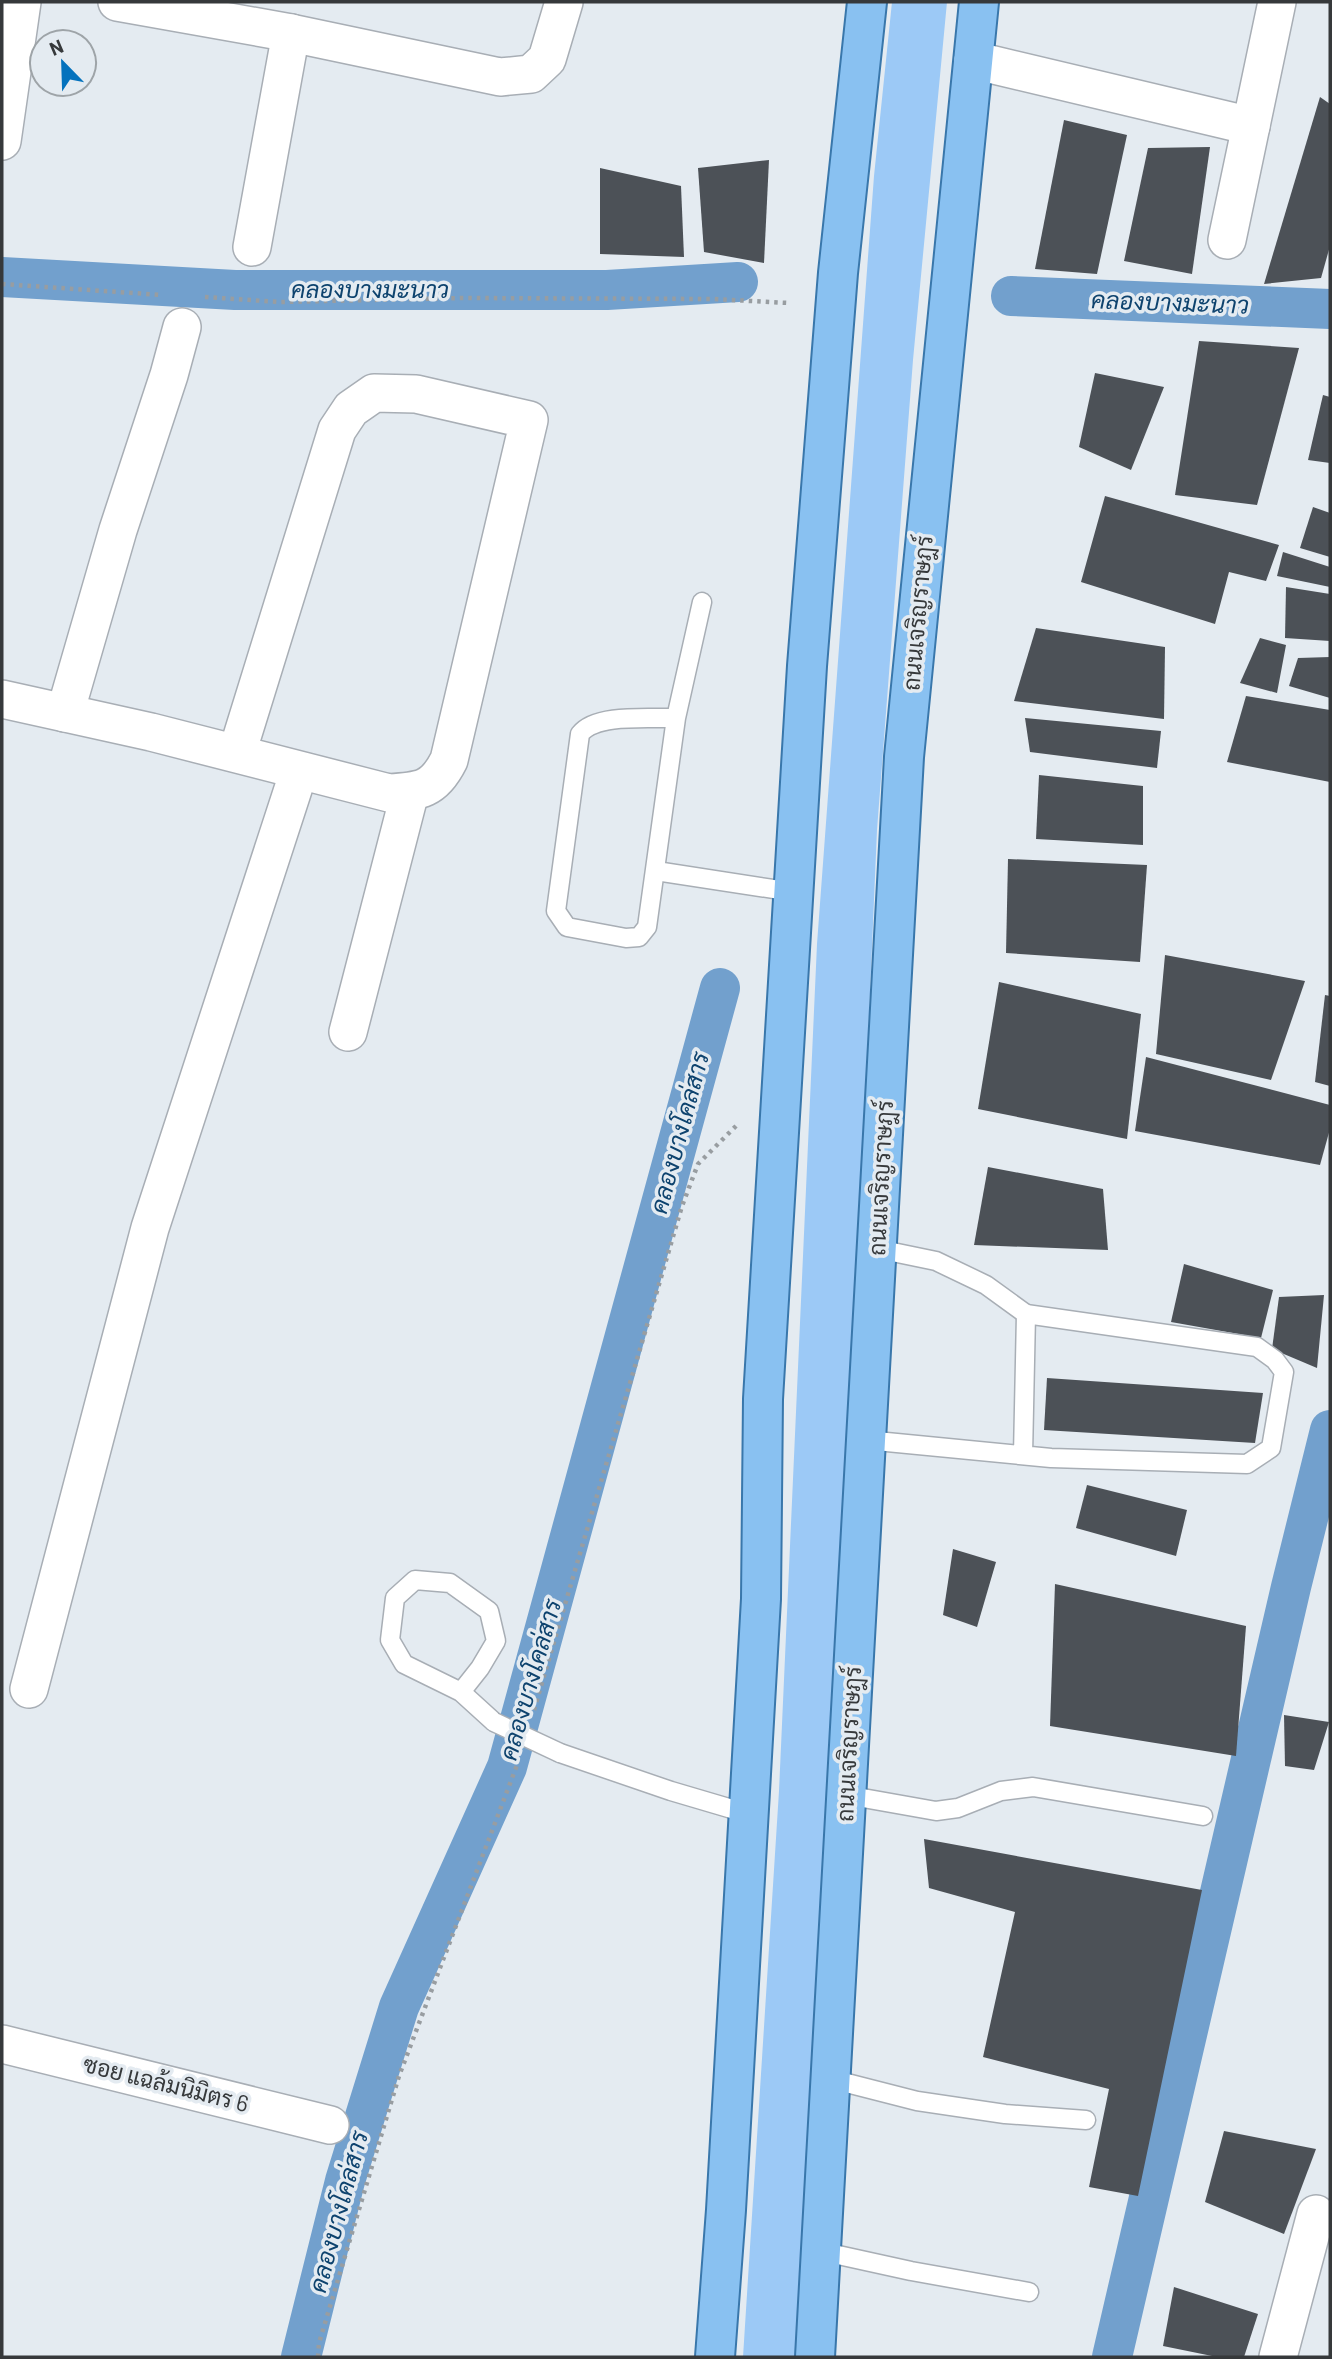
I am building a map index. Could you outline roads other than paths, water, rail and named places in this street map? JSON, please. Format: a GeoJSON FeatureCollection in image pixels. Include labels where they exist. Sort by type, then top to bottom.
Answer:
{"type":"FeatureCollection","features":[{"type":"Feature","properties":{"kind":"main road"},"geometry":{"type":"LineString","coordinates":[[715,2357],[727,2197],[761,1599],[764,1399],[807,666],[838,272],[867,2]]}},
{"type":"Feature","properties":{"kind":"main road","name":"ถนนเจริญราษฎร์"},"geometry":{"type":"LineString","coordinates":[[815,2357],[904,757],[979,2]]}},
{"type":"Feature","properties":{"kind":"street"},"geometry":{"type":"LineString","coordinates":[[2,141],[22,2]]}},
{"type":"Feature","properties":{"kind":"street"},"geometry":{"type":"LineString","coordinates":[[117,2],[291,33],[500,77],[531,74],[547,59],[564,2]]}},
{"type":"Feature","properties":{"kind":"street"},"geometry":{"type":"LineString","coordinates":[[1227,240],[1277,2]]}},
{"type":"Feature","properties":{"kind":"street"},"geometry":{"type":"LineString","coordinates":[[252,247],[291,33]]}},
{"type":"Feature","properties":{"kind":"street"},"geometry":{"type":"LineString","coordinates":[[973,60],[1251,126]]}},
{"type":"Feature","properties":{"kind":"street"},"geometry":{"type":"LineString","coordinates":[[65,713],[118,530],[169,374],[184,307]]}},
{"type":"Feature","properties":{"kind":"street"},"geometry":{"type":"LineString","coordinates":[[2,699],[237,752],[299,771],[389,793],[410,792],[429,787],[442,776],[449,760],[529,420],[416,394],[374,393],[351,409],[337,430],[237,752]]}},
{"type":"Feature","properties":{"kind":"street"},"geometry":{"type":"LineString","coordinates":[[29,1689],[150,1228],[299,771]]}},
{"type":"Feature","properties":{"kind":"street"},"geometry":{"type":"LineString","coordinates":[[348,1032],[410,792]]}},
{"type":"Feature","properties":{"kind":"street","name":"ซอย แฉล้มนิมิตร 6"},"geometry":{"type":"LineString","coordinates":[[2,2044],[330,2125]]}},
{"type":"Feature","properties":{"kind":"street"},"geometry":{"type":"LineString","coordinates":[[1278,2357],[1316,2214]]}},
{"type":"Feature","properties":{"kind":"lane"},"geometry":{"type":"LineString","coordinates":[[676,719],[600,721],[585,728],[580,734],[556,911],[567,927],[626,938],[639,937],[647,928],[676,719],[702,602]]}},
{"type":"Feature","properties":{"kind":"lane"},"geometry":{"type":"LineString","coordinates":[[656,871],[793,892]]}},
{"type":"Feature","properties":{"kind":"lane"},"geometry":{"type":"LineString","coordinates":[[866,1440],[1109,1461],[1247,1464],[1271,1448],[1284,1372],[1275,1360],[1257,1347],[1026,1314],[986,1285],[936,1261],[878,1250]]}},
{"type":"Feature","properties":{"kind":"lane"},"geometry":{"type":"LineString","coordinates":[[1023,1455],[1026,1314]]}},
{"type":"Feature","properties":{"kind":"lane"},"geometry":{"type":"LineString","coordinates":[[461,1692],[496,1641],[489,1611],[450,1583],[415,1580],[395,1598],[390,1640],[404,1664],[461,1692],[494,1722],[560,1753],[748,1814]]}},
{"type":"Feature","properties":{"kind":"lane"},"geometry":{"type":"LineString","coordinates":[[846,1795],[936,1811],[958,1808],[1001,1791],[1033,1787],[1203,1816]]}},
{"type":"Feature","properties":{"kind":"lane"},"geometry":{"type":"LineString","coordinates":[[831,2078],[917,2101],[1005,2114],[1086,2120]]}},
{"type":"Feature","properties":{"kind":"lane"},"geometry":{"type":"LineString","coordinates":[[820,2251],[911,2271],[1029,2292]]}},
{"type":"Feature","properties":{"kind":"waterway","name":"คลองบางมะนาว"},"geometry":{"type":"LineString","coordinates":[[2,277],[235,290],[607,290],[738,282]]}},
{"type":"Feature","properties":{"kind":"waterway","name":"คลองบางมะนาว"},"geometry":{"type":"LineString","coordinates":[[1011,296],[1330,309]]}},
{"type":"Feature","properties":{"kind":"waterway","name":"คลองบางโคล่สาร"},"geometry":{"type":"LineString","coordinates":[[301,2357],[345,2181],[399,2007],[507,1767],[720,988]]}},
{"type":"Feature","properties":{"kind":"waterway"},"geometry":{"type":"LineString","coordinates":[[1112,2357],[1330,1430]]}}]}
